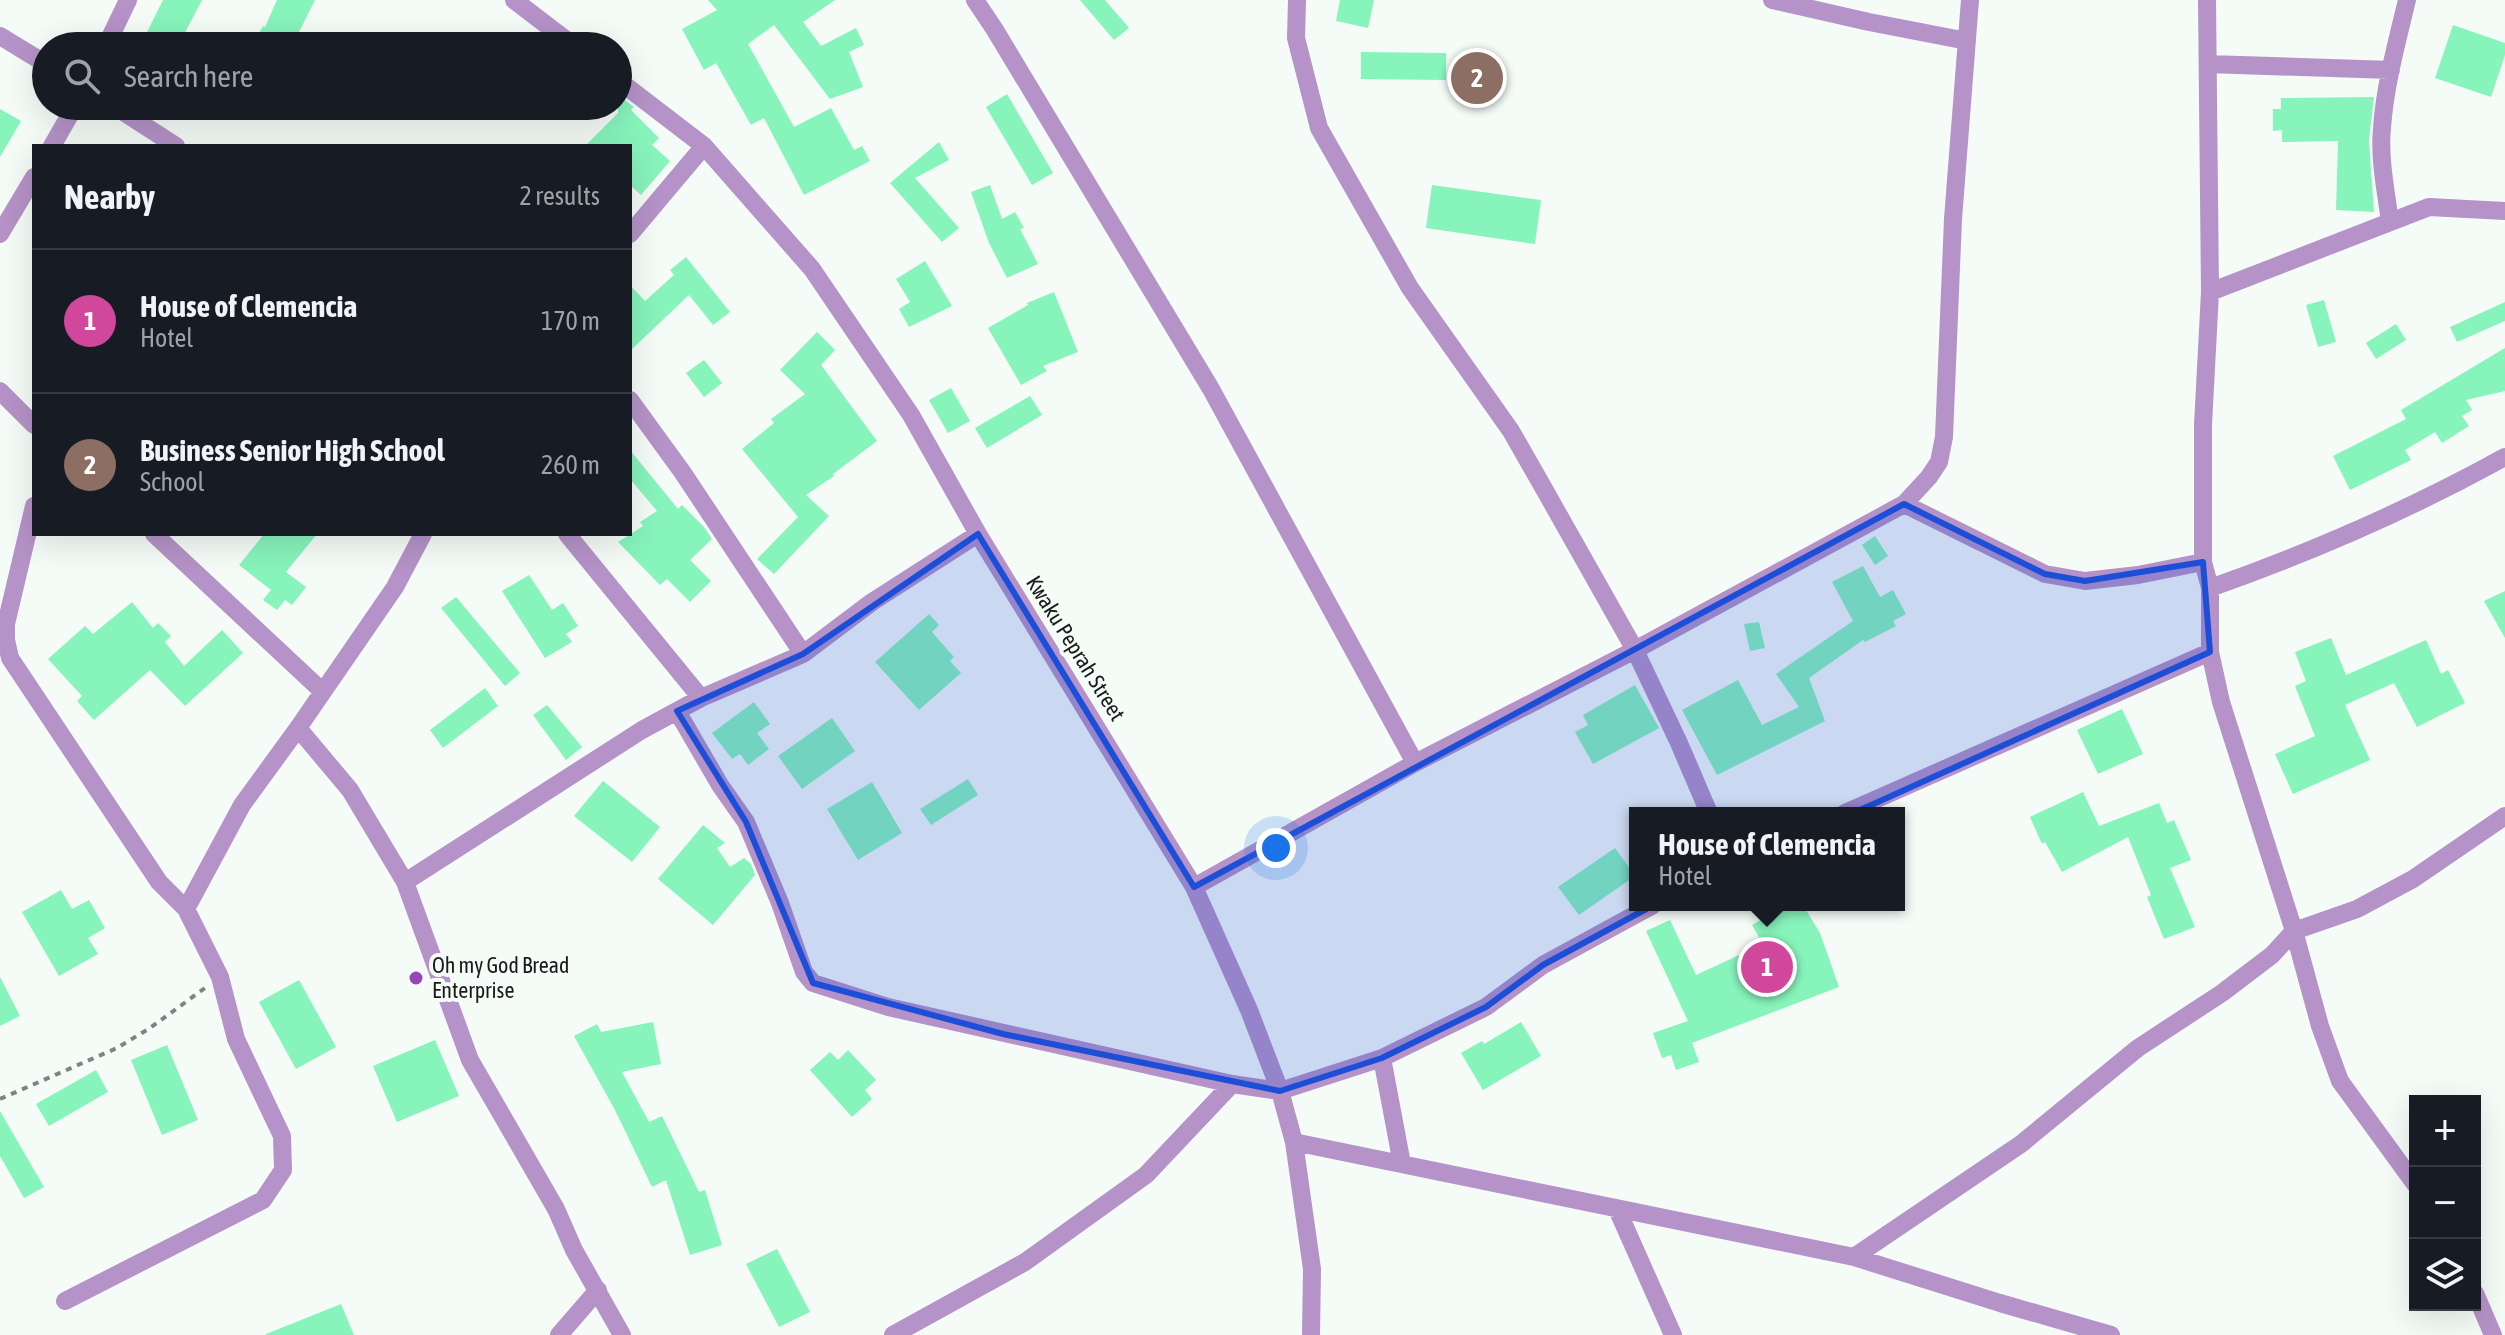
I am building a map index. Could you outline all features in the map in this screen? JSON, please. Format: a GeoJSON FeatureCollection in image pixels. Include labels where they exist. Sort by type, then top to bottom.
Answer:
{"type":"FeatureCollection","features":[{"type":"Feature","properties":{"kind":"street"},"geometry":{"type":"LineString","coordinates":[[113,32],[128,0]]}},
{"type":"Feature","properties":{"kind":"street"},"geometry":{"type":"LineString","coordinates":[[514,0],[556,32]]}},
{"type":"Feature","properties":{"kind":"street"},"geometry":{"type":"LineString","coordinates":[[975,0],[1211,389],[1415,763]]}},
{"type":"Feature","properties":{"kind":"street"},"geometry":{"type":"LineString","coordinates":[[1297,0],[1296,38],[1319,128],[1410,288],[1511,431],[1635,650],[1706,807]]}},
{"type":"Feature","properties":{"kind":"street"},"geometry":{"type":"LineString","coordinates":[[1772,0],[1967,41]]}},
{"type":"Feature","properties":{"kind":"street"},"geometry":{"type":"LineString","coordinates":[[1194,887],[1415,763],[1635,650],[1904,504],[1929,477],[1939,462],[1944,437],[1950,272],[1970,0]]}},
{"type":"Feature","properties":{"kind":"street"},"geometry":{"type":"LineString","coordinates":[[2207,0],[2210,292],[2203,425],[2203,562],[2210,588],[2210,652],[2221,702],[2294,931],[2320,1026],[2340,1081],[2409,1176]]}},
{"type":"Feature","properties":{"kind":"street"},"geometry":{"type":"LineString","coordinates":[[2390,222],[2383,170],[2382,130],[2391,70],[2407,0]]}},
{"type":"Feature","properties":{"kind":"street"},"geometry":{"type":"LineString","coordinates":[[0,36],[32,55]]}},
{"type":"Feature","properties":{"kind":"street"},"geometry":{"type":"LineString","coordinates":[[2208,64],[2391,70]]}},
{"type":"Feature","properties":{"kind":"street","name":"Kwaku Peprah Street"},"geometry":{"type":"LineString","coordinates":[[632,91],[704,146],[812,269],[911,415],[978,534],[1194,887],[1249,1010],[1280,1091],[1294,1142],[1312,1269],[1311,1335]]}},
{"type":"Feature","properties":{"kind":"street"},"geometry":{"type":"LineString","coordinates":[[53,144],[67,120]]}},
{"type":"Feature","properties":{"kind":"street"},"geometry":{"type":"LineString","coordinates":[[136,120],[173,144]]}},
{"type":"Feature","properties":{"kind":"street"},"geometry":{"type":"LineString","coordinates":[[632,232],[704,146]]}},
{"type":"Feature","properties":{"kind":"street"},"geometry":{"type":"LineString","coordinates":[[0,234],[32,180]]}},
{"type":"Feature","properties":{"kind":"street"},"geometry":{"type":"LineString","coordinates":[[2210,292],[2429,207],[2505,211]]}},
{"type":"Feature","properties":{"kind":"street"},"geometry":{"type":"LineString","coordinates":[[0,391],[32,423]]}},
{"type":"Feature","properties":{"kind":"street"},"geometry":{"type":"LineString","coordinates":[[632,403],[683,473],[803,654]]}},
{"type":"Feature","properties":{"kind":"street"},"geometry":{"type":"LineString","coordinates":[[2210,588],[2280,564],[2361,529],[2505,457]]}},
{"type":"Feature","properties":{"kind":"street"},"geometry":{"type":"LineString","coordinates":[[1904,504],[2045,574],[2085,581],[2138,575],[2203,562]]}},
{"type":"Feature","properties":{"kind":"street"},"geometry":{"type":"LineString","coordinates":[[32,514],[6,624],[10,658],[159,882],[186,909],[220,977],[236,1039],[282,1136],[283,1170],[263,1200],[65,1301]]}},
{"type":"Feature","properties":{"kind":"street"},"geometry":{"type":"LineString","coordinates":[[405,882],[677,711],[803,654],[872,602],[978,534]]}},
{"type":"Feature","properties":{"kind":"street"},"geometry":{"type":"LineString","coordinates":[[156,536],[322,691]]}},
{"type":"Feature","properties":{"kind":"street"},"geometry":{"type":"LineString","coordinates":[[186,909],[242,805],[395,587],[422,536]]}},
{"type":"Feature","properties":{"kind":"street"},"geometry":{"type":"LineString","coordinates":[[569,536],[701,698]]}},
{"type":"Feature","properties":{"kind":"street"},"geometry":{"type":"LineString","coordinates":[[1859,807],[2210,652]]}},
{"type":"Feature","properties":{"kind":"street"},"geometry":{"type":"LineString","coordinates":[[677,711],[720,785],[746,822],[780,903],[804,972],[813,983],[888,1007],[1232,1084],[1280,1091],[1382,1058],[1486,1007],[1543,965],[1642,911]]}},
{"type":"Feature","properties":{"kind":"street"},"geometry":{"type":"LineString","coordinates":[[298,728],[350,790],[405,882],[470,1060],[556,1209],[574,1250],[622,1335]]}},
{"type":"Feature","properties":{"kind":"street"},"geometry":{"type":"LineString","coordinates":[[1854,1257],[2021,1144],[2138,1048],[2222,993],[2272,955],[2294,931],[2357,909],[2413,879],[2505,816]]}},
{"type":"Feature","properties":{"kind":"street"},"geometry":{"type":"LineString","coordinates":[[1382,1058],[1402,1164]]}},
{"type":"Feature","properties":{"kind":"street"},"geometry":{"type":"LineString","coordinates":[[893,1335],[1025,1262],[1146,1175],[1232,1084]]}},
{"type":"Feature","properties":{"kind":"street"},"geometry":{"type":"LineString","coordinates":[[1294,1142],[1854,1257],[2111,1335]]}},
{"type":"Feature","properties":{"kind":"street"},"geometry":{"type":"LineString","coordinates":[[1617,1209],[1673,1335]]}},
{"type":"Feature","properties":{"kind":"street"},"geometry":{"type":"LineString","coordinates":[[559,1335],[598,1290]]}},
{"type":"Feature","properties":{"kind":"street"},"geometry":{"type":"LineString","coordinates":[[2481,1307],[2493,1335]]}},
{"type":"Feature","properties":{"kind":"path"},"geometry":{"type":"LineString","coordinates":[[0,1099],[117,1048],[220,977]]}},
{"type":"Feature","properties":{"kind":"highlighted area"},"geometry":{"type":"Polygon","coordinates":[[[1904,504],[2045,574],[2085,581],[2203,562],[2210,652],[1672,895],[1543,965],[1486,1007],[1382,1058],[1280,1091],[1003,1034],[813,983],[746,822],[677,711],[803,654],[978,534],[1194,887],[1904,504]]]}},
{"type":"Feature","properties":{"kind":"building"},"geometry":{"type":"Polygon","coordinates":[[[163,0],[202,0],[185,32],[147,32],[163,0]]]}},
{"type":"Feature","properties":{"kind":"building"},"geometry":{"type":"Polygon","coordinates":[[[277,0],[315,0],[299,32],[260,32],[277,0]]]}},
{"type":"Feature","properties":{"kind":"building"},"geometry":{"type":"Polygon","coordinates":[[[708,0],[835,0],[803,22],[821,46],[856,28],[864,45],[849,52],[863,87],[830,99],[774,25],[748,44],[794,127],[831,108],[854,150],[862,146],[870,161],[804,195],[764,118],[751,125],[716,63],[704,70],[682,29],[717,10],[708,0]]]}},
{"type":"Feature","properties":{"kind":"building"},"geometry":{"type":"Polygon","coordinates":[[[1080,0],[1105,0],[1129,28],[1114,40],[1080,0]]]}},
{"type":"Feature","properties":{"kind":"building"},"geometry":{"type":"Polygon","coordinates":[[[1340,0],[1374,0],[1368,28],[1336,21],[1340,0]]]}},
{"type":"Feature","properties":{"kind":"building"},"geometry":{"type":"Polygon","coordinates":[[[2453,25],[2505,43],[2505,55],[2491,97],[2435,78],[2453,25]]]}},
{"type":"Feature","properties":{"kind":"building"},"geometry":{"type":"Polygon","coordinates":[[[1361,52],[1446,53],[1446,80],[1361,79],[1361,52]]]}},
{"type":"Feature","properties":{"kind":"building"},"geometry":{"type":"Polygon","coordinates":[[[1007,94],[1053,173],[1032,185],[986,107],[1007,94]]]}},
{"type":"Feature","properties":{"kind":"building"},"geometry":{"type":"Polygon","coordinates":[[[2374,97],[2369,140],[2374,212],[2336,210],[2338,141],[2282,142],[2282,130],[2273,131],[2273,109],[2281,109],[2281,98],[2374,97]]]}},
{"type":"Feature","properties":{"kind":"building"},"geometry":{"type":"Polygon","coordinates":[[[0,109],[21,121],[0,157],[0,109]]]}},
{"type":"Feature","properties":{"kind":"building"},"geometry":{"type":"Polygon","coordinates":[[[632,111],[659,138],[652,145],[670,161],[641,195],[632,187],[632,144],[587,144],[611,120],[632,120],[632,111]]]}},
{"type":"Feature","properties":{"kind":"building"},"geometry":{"type":"Polygon","coordinates":[[[939,142],[949,160],[915,178],[959,228],[942,242],[890,183],[939,142]]]}},
{"type":"Feature","properties":{"kind":"building"},"geometry":{"type":"Polygon","coordinates":[[[990,185],[1002,219],[1015,212],[1038,264],[1007,278],[989,243],[971,192],[990,185]]]}},
{"type":"Feature","properties":{"kind":"building"},"geometry":{"type":"Polygon","coordinates":[[[1432,185],[1541,200],[1535,244],[1426,228],[1432,185]]]}},
{"type":"Feature","properties":{"kind":"building"},"geometry":{"type":"Polygon","coordinates":[[[686,257],[730,312],[713,325],[689,295],[632,349],[632,287],[645,301],[674,275],[670,270],[686,257]]]}},
{"type":"Feature","properties":{"kind":"building"},"geometry":{"type":"Polygon","coordinates":[[[925,261],[952,306],[909,327],[899,309],[910,302],[896,279],[925,261]]]}},
{"type":"Feature","properties":{"kind":"building"},"geometry":{"type":"Polygon","coordinates":[[[1054,292],[1078,352],[1043,366],[1047,371],[1021,385],[988,328],[1027,303],[1054,292]]]}},
{"type":"Feature","properties":{"kind":"building"},"geometry":{"type":"Polygon","coordinates":[[[2324,300],[2336,342],[2318,347],[2306,305],[2324,300]]]}},
{"type":"Feature","properties":{"kind":"building"},"geometry":{"type":"Polygon","coordinates":[[[2505,302],[2505,321],[2457,342],[2450,327],[2505,302]]]}},
{"type":"Feature","properties":{"kind":"building"},"geometry":{"type":"Polygon","coordinates":[[[2396,324],[2406,340],[2376,359],[2366,343],[2396,324]]]}},
{"type":"Feature","properties":{"kind":"building"},"geometry":{"type":"Polygon","coordinates":[[[817,332],[835,350],[821,365],[877,441],[806,495],[829,516],[774,574],[757,559],[798,517],[742,449],[774,423],[771,419],[805,394],[780,370],[817,332]]]}},
{"type":"Feature","properties":{"kind":"building"},"geometry":{"type":"Polygon","coordinates":[[[2505,348],[2505,391],[2466,400],[2472,410],[2462,416],[2469,426],[2442,443],[2435,432],[2405,450],[2411,460],[2350,490],[2333,456],[2406,419],[2401,410],[2505,348]]]}},
{"type":"Feature","properties":{"kind":"building"},"geometry":{"type":"Polygon","coordinates":[[[704,360],[722,383],[704,397],[686,373],[704,360]]]}},
{"type":"Feature","properties":{"kind":"building"},"geometry":{"type":"Polygon","coordinates":[[[951,388],[970,421],[948,433],[929,400],[951,388]]]}},
{"type":"Feature","properties":{"kind":"building"},"geometry":{"type":"Polygon","coordinates":[[[1030,396],[1042,415],[987,448],[975,428],[1030,396]]]}},
{"type":"Feature","properties":{"kind":"building"},"geometry":{"type":"Polygon","coordinates":[[[632,452],[678,509],[682,505],[712,539],[690,560],[711,581],[690,602],[667,579],[660,585],[618,542],[632,536],[643,526],[640,522],[657,511],[632,481],[632,452]]]}},
{"type":"Feature","properties":{"kind":"building"},"geometry":{"type":"Polygon","coordinates":[[[262,536],[315,536],[286,572],[306,587],[292,605],[285,600],[277,610],[263,600],[271,590],[239,565],[262,536]]]}},
{"type":"Feature","properties":{"kind":"building"},"geometry":{"type":"Polygon","coordinates":[[[1875,536],[1888,556],[1875,565],[1862,545],[1875,536]]]}},
{"type":"Feature","properties":{"kind":"building"},"geometry":{"type":"Polygon","coordinates":[[[1863,566],[1880,597],[1893,590],[1906,614],[1893,621],[1896,626],[1865,642],[1863,640],[1809,678],[1825,721],[1717,775],[1682,710],[1738,680],[1762,725],[1799,707],[1776,674],[1853,621],[1832,582],[1863,566]]]}},
{"type":"Feature","properties":{"kind":"building"},"geometry":{"type":"Polygon","coordinates":[[[529,575],[552,610],[563,603],[578,626],[566,634],[572,642],[545,658],[502,591],[529,575]]]}},
{"type":"Feature","properties":{"kind":"building"},"geometry":{"type":"Polygon","coordinates":[[[2505,591],[2505,638],[2484,601],[2505,591]]]}},
{"type":"Feature","properties":{"kind":"building"},"geometry":{"type":"Polygon","coordinates":[[[456,597],[520,673],[505,686],[441,608],[456,597]]]}},
{"type":"Feature","properties":{"kind":"building"},"geometry":{"type":"Polygon","coordinates":[[[132,602],[153,628],[158,623],[171,636],[165,642],[184,666],[222,630],[243,653],[185,706],[150,670],[94,720],[77,701],[82,696],[48,659],[85,626],[93,634],[132,602]]]}},
{"type":"Feature","properties":{"kind":"building"},"geometry":{"type":"Polygon","coordinates":[[[929,614],[939,625],[932,632],[954,657],[950,661],[961,673],[919,710],[875,662],[929,614]]]}},
{"type":"Feature","properties":{"kind":"building"},"geometry":{"type":"Polygon","coordinates":[[[1759,622],[1765,648],[1750,651],[1744,624],[1759,622]]]}},
{"type":"Feature","properties":{"kind":"building"},"geometry":{"type":"Polygon","coordinates":[[[2331,638],[2346,675],[2426,640],[2441,674],[2448,670],[2465,703],[2417,727],[2394,683],[2345,705],[2370,760],[2293,794],[2275,754],[2315,736],[2295,686],[2306,681],[2295,652],[2331,638]]]}},
{"type":"Feature","properties":{"kind":"building"},"geometry":{"type":"Polygon","coordinates":[[[1635,685],[1659,728],[1593,764],[1575,732],[1588,725],[1583,715],[1635,685]]]}},
{"type":"Feature","properties":{"kind":"building"},"geometry":{"type":"Polygon","coordinates":[[[485,688],[498,706],[443,748],[430,730],[485,688]]]}},
{"type":"Feature","properties":{"kind":"building"},"geometry":{"type":"Polygon","coordinates":[[[754,702],[770,724],[757,733],[769,749],[748,765],[740,754],[732,759],[712,733],[754,702]]]}},
{"type":"Feature","properties":{"kind":"building"},"geometry":{"type":"Polygon","coordinates":[[[547,705],[582,747],[566,760],[533,715],[547,705]]]}},
{"type":"Feature","properties":{"kind":"building"},"geometry":{"type":"Polygon","coordinates":[[[2122,709],[2143,754],[2098,774],[2077,730],[2122,709]]]}},
{"type":"Feature","properties":{"kind":"building"},"geometry":{"type":"Polygon","coordinates":[[[832,718],[855,751],[802,789],[778,756],[832,718]]]}},
{"type":"Feature","properties":{"kind":"building"},"geometry":{"type":"Polygon","coordinates":[[[968,779],[978,795],[931,825],[920,809],[968,779]]]}},
{"type":"Feature","properties":{"kind":"building"},"geometry":{"type":"Polygon","coordinates":[[[603,781],[660,827],[632,862],[574,816],[603,781]]]}},
{"type":"Feature","properties":{"kind":"building"},"geometry":{"type":"Polygon","coordinates":[[[872,782],[902,833],[858,860],[827,809],[872,782]]]}},
{"type":"Feature","properties":{"kind":"building"},"geometry":{"type":"Polygon","coordinates":[[[2083,792],[2099,826],[2159,803],[2167,823],[2174,820],[2191,860],[2170,868],[2195,927],[2164,939],[2128,837],[2062,872],[2045,842],[2042,844],[2030,817],[2083,792]]]}},
{"type":"Feature","properties":{"kind":"building"},"geometry":{"type":"Polygon","coordinates":[[[703,825],[725,843],[717,848],[730,867],[744,858],[751,864],[755,875],[713,925],[658,879],[703,825]]]}},
{"type":"Feature","properties":{"kind":"building"},"geometry":{"type":"Polygon","coordinates":[[[1615,848],[1629,868],[1629,880],[1579,915],[1558,887],[1615,848]]]}},
{"type":"Feature","properties":{"kind":"building"},"geometry":{"type":"Polygon","coordinates":[[[61,890],[72,909],[89,900],[105,928],[88,938],[98,954],[59,976],[22,912],[61,890]]]}},
{"type":"Feature","properties":{"kind":"building"},"geometry":{"type":"Polygon","coordinates":[[[1776,911],[1807,911],[1820,933],[1839,987],[1692,1043],[1699,1062],[1676,1070],[1671,1055],[1662,1058],[1653,1033],[1688,1021],[1646,931],[1670,920],[1696,975],[1763,944],[1752,925],[1776,911]]]}},
{"type":"Feature","properties":{"kind":"building"},"geometry":{"type":"Polygon","coordinates":[[[0,977],[20,1016],[0,1026],[0,977]]]}},
{"type":"Feature","properties":{"kind":"building"},"geometry":{"type":"Polygon","coordinates":[[[299,980],[336,1047],[296,1069],[259,1002],[299,980]]]}},
{"type":"Feature","properties":{"kind":"building"},"geometry":{"type":"Polygon","coordinates":[[[653,1022],[661,1064],[622,1072],[649,1122],[662,1116],[699,1192],[705,1190],[722,1245],[690,1255],[666,1180],[652,1187],[615,1110],[574,1036],[597,1024],[601,1032],[653,1022]]]}},
{"type":"Feature","properties":{"kind":"building"},"geometry":{"type":"Polygon","coordinates":[[[1521,1022],[1541,1056],[1483,1090],[1461,1053],[1482,1041],[1484,1044],[1521,1022]]]}},
{"type":"Feature","properties":{"kind":"building"},"geometry":{"type":"Polygon","coordinates":[[[435,1040],[459,1096],[397,1122],[373,1066],[435,1040]]]}},
{"type":"Feature","properties":{"kind":"building"},"geometry":{"type":"Polygon","coordinates":[[[167,1045],[198,1120],[162,1135],[131,1060],[167,1045]]]}},
{"type":"Feature","properties":{"kind":"building"},"geometry":{"type":"Polygon","coordinates":[[[848,1050],[876,1080],[865,1090],[872,1099],[852,1117],[810,1070],[830,1052],[838,1060],[848,1050]]]}},
{"type":"Feature","properties":{"kind":"building"},"geometry":{"type":"Polygon","coordinates":[[[96,1070],[108,1092],[49,1126],[36,1104],[96,1070]]]}},
{"type":"Feature","properties":{"kind":"building"},"geometry":{"type":"Polygon","coordinates":[[[0,1111],[44,1187],[24,1198],[0,1156],[0,1111]]]}},
{"type":"Feature","properties":{"kind":"building"},"geometry":{"type":"Polygon","coordinates":[[[777,1249],[810,1312],[779,1327],[746,1264],[777,1249]]]}},
{"type":"Feature","properties":{"kind":"building"},"geometry":{"type":"Polygon","coordinates":[[[341,1304],[354,1335],[266,1335],[266,1334],[341,1304]]]}},
{"type":"Feature","properties":{"kind":"place","name":"Business Senior High School"},"geometry":{"type":"Point","coordinates":[1477,78]}},
{"type":"Feature","properties":{"kind":"place","name":"House of Clemencia"},"geometry":{"type":"Point","coordinates":[1767,967]}},
{"type":"Feature","properties":{"kind":"place","name":"Oh my God Bread Enterprise"},"geometry":{"type":"Point","coordinates":[416,978]}}]}
